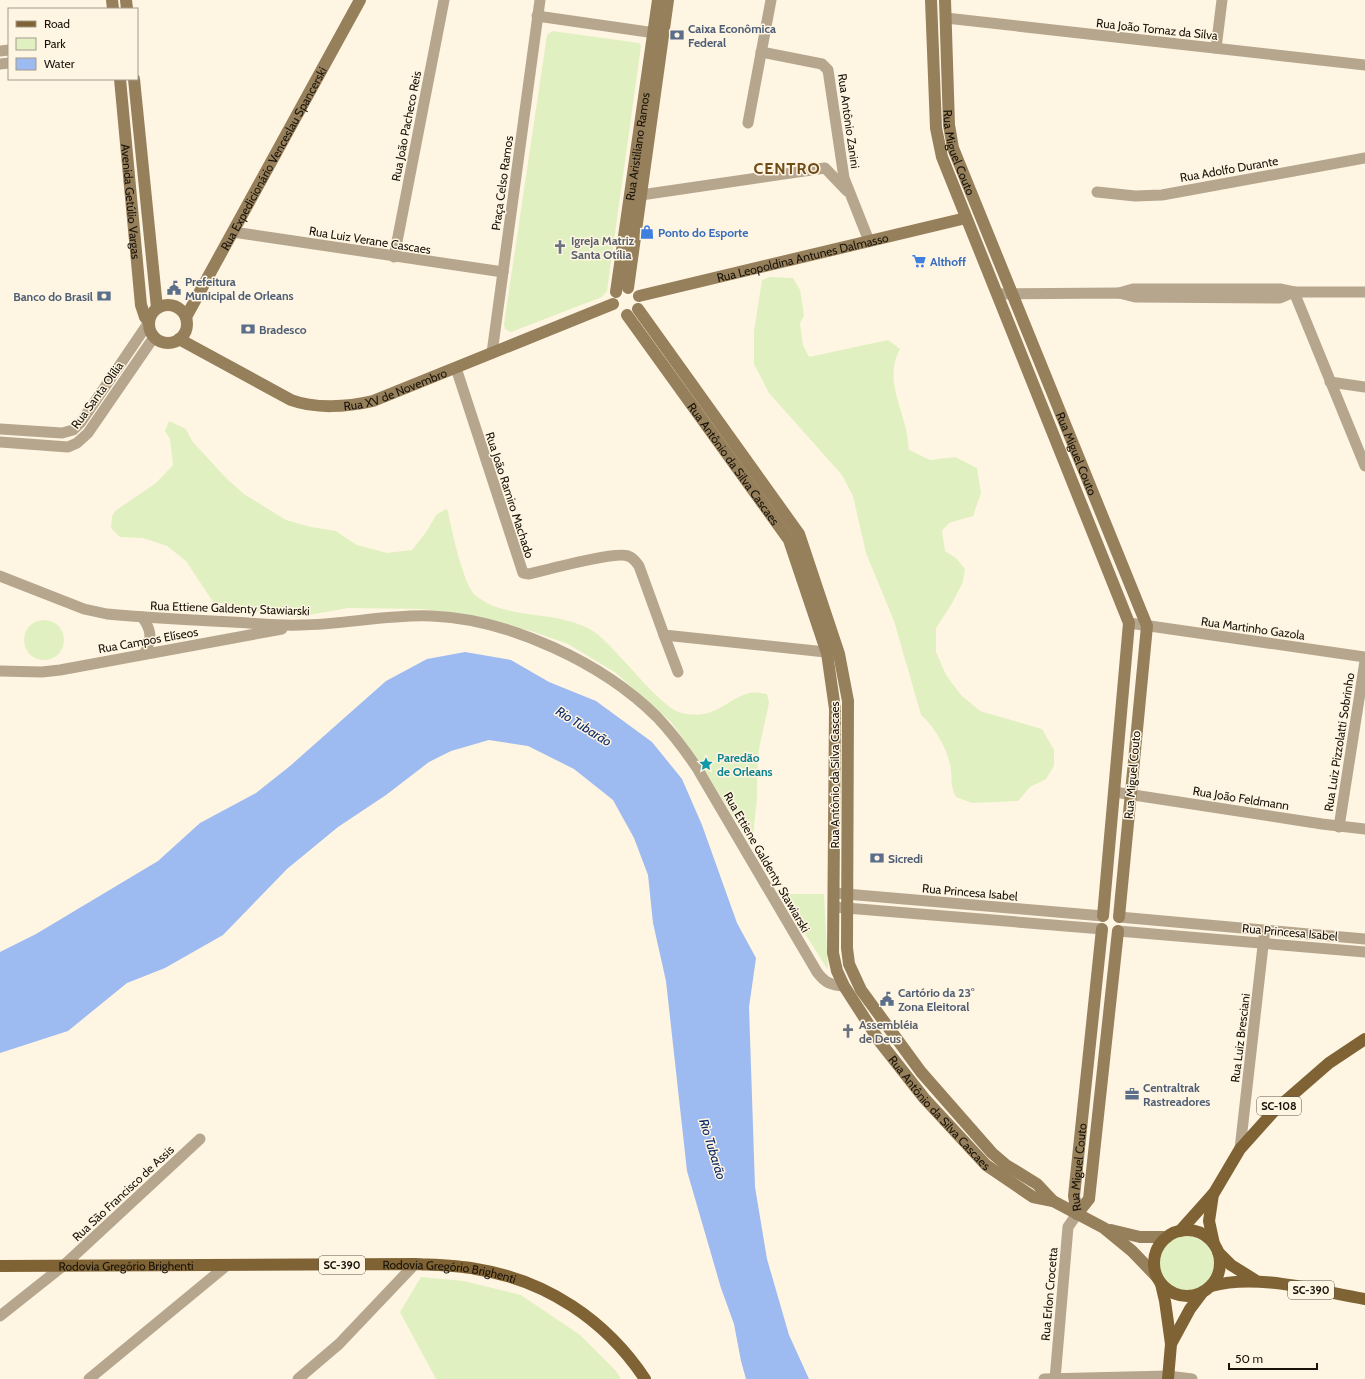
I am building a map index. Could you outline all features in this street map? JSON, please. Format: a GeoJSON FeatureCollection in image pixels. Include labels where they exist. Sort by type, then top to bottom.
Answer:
{"type":"FeatureCollection","features":[{"type":"Feature","properties":{"kind":"main road","name":"SC-108"},"geometry":{"type":"LineString","coordinates":[[1180,1231],[1214,1193],[1240,1149],[1275,1110],[1329,1063],[1365,1040]]}},
{"type":"Feature","properties":{"kind":"main road","name":"SC-108"},"geometry":{"type":"LineString","coordinates":[[1214,1193],[1210,1221],[1216,1248]]}},
{"type":"Feature","properties":{"kind":"main road"},"geometry":{"type":"LineString","coordinates":[[1168,1377],[1171,1344],[1165,1301],[1153,1266],[1155,1254],[1159,1244],[1167,1237],[1180,1231],[1190,1230],[1199,1232],[1216,1248],[1220,1270],[1207,1290],[1190,1309],[1171,1344]]}},
{"type":"Feature","properties":{"kind":"main road","name":"SC-390"},"geometry":{"type":"LineString","coordinates":[[1216,1248],[1231,1265],[1256,1280]]}},
{"type":"Feature","properties":{"kind":"main road","name":"Rodovia Gregório Brighenti"},"geometry":{"type":"LineString","coordinates":[[0,1266],[415,1264],[476,1268],[518,1279],[544,1288],[581,1311],[625,1353],[645,1379]]}},
{"type":"Feature","properties":{"kind":"main road"},"geometry":{"type":"LineString","coordinates":[[1158,1280],[1169,1292],[1180,1296],[1191,1296],[1207,1290]]}},
{"type":"Feature","properties":{"kind":"main road","name":"SC-390"},"geometry":{"type":"LineString","coordinates":[[1207,1290],[1234,1281],[1256,1280],[1365,1299]]}},
{"type":"Feature","properties":{"kind":"street","name":"Rua Expedicionário Venceslau Spancerski"},"geometry":{"type":"LineString","coordinates":[[186,318],[360,0]]}},
{"type":"Feature","properties":{"kind":"street","name":"Rua João Pacheco Reis"},"geometry":{"type":"LineString","coordinates":[[394,257],[444,0]]}},
{"type":"Feature","properties":{"kind":"street","name":"Praça Celso Ramos"},"geometry":{"type":"LineString","coordinates":[[492,353],[540,0]]}},
{"type":"Feature","properties":{"kind":"street","name":"Rua Aristiliano Ramos"},"geometry":{"type":"LineString","coordinates":[[619,295],[641,195],[659,33],[658,0]]}},
{"type":"Feature","properties":{"kind":"street","name":"Rua Aristiliano Ramos"},"geometry":{"type":"LineString","coordinates":[[619,295],[659,33],[668,0]]}},
{"type":"Feature","properties":{"kind":"street"},"geometry":{"type":"LineString","coordinates":[[748,123],[771,0]]}},
{"type":"Feature","properties":{"kind":"street","name":"Rua Miguel Couto"},"geometry":{"type":"LineString","coordinates":[[931,0],[936,128],[942,157],[997,294],[1138,624],[1124,684],[1103,916]]}},
{"type":"Feature","properties":{"kind":"street","name":"Rua Miguel Couto"},"geometry":{"type":"LineString","coordinates":[[945,0],[949,125],[958,162],[1012,294],[1138,624],[1141,687],[1119,917]]}},
{"type":"Feature","properties":{"kind":"street"},"geometry":{"type":"LineString","coordinates":[[1216,48],[1222,0]]}},
{"type":"Feature","properties":{"kind":"street"},"geometry":{"type":"LineString","coordinates":[[537,16],[659,33]]}},
{"type":"Feature","properties":{"kind":"street","name":"Rua João Tomaz da Silva"},"geometry":{"type":"LineString","coordinates":[[946,18],[1365,65]]}},
{"type":"Feature","properties":{"kind":"street","name":"Rua Antônio Zanini"},"geometry":{"type":"LineString","coordinates":[[761,52],[822,64],[827,67],[842,172],[869,241]]}},
{"type":"Feature","properties":{"kind":"street","name":"Avenida Getúlio Vargas"},"geometry":{"type":"LineString","coordinates":[[120,80],[142,305],[145,317],[149,322]]}},
{"type":"Feature","properties":{"kind":"street","name":"Avenida Getúlio Vargas"},"geometry":{"type":"LineString","coordinates":[[134,80],[157,308]]}},
{"type":"Feature","properties":{"kind":"street"},"geometry":{"type":"LineString","coordinates":[[936,128],[949,125]]}},
{"type":"Feature","properties":{"kind":"street","name":"Rua Adolfo Durante"},"geometry":{"type":"LineString","coordinates":[[1097,192],[1135,196],[1162,195],[1365,158]]}},
{"type":"Feature","properties":{"kind":"street"},"geometry":{"type":"LineString","coordinates":[[641,195],[825,168],[849,193]]}},
{"type":"Feature","properties":{"kind":"street"},"geometry":{"type":"LineString","coordinates":[[131,190],[145,188]]}},
{"type":"Feature","properties":{"kind":"street","name":"Rua Leopoldina Antunes Dalmasso"},"geometry":{"type":"LineString","coordinates":[[638,296],[966,218],[974,222],[979,217],[979,213]]}},
{"type":"Feature","properties":{"kind":"street","name":"Rua Luiz Verane Cascaes"},"geometry":{"type":"LineString","coordinates":[[233,232],[503,272]]}},
{"type":"Feature","properties":{"kind":"street"},"geometry":{"type":"LineString","coordinates":[[997,294],[1119,293],[1134,289],[1280,289],[1294,292],[1365,292]]}},
{"type":"Feature","properties":{"kind":"street"},"geometry":{"type":"LineString","coordinates":[[634,290],[638,296],[640,304],[638,308],[631,314],[627,315],[619,313],[619,295],[634,290]]}},
{"type":"Feature","properties":{"kind":"street"},"geometry":{"type":"LineString","coordinates":[[1294,292],[1365,466]]}},
{"type":"Feature","properties":{"kind":"street","name":"Rua XV de Novembro"},"geometry":{"type":"LineString","coordinates":[[179,339],[291,400],[309,405],[360,404],[373,401],[492,353],[619,295]]}},
{"type":"Feature","properties":{"kind":"street"},"geometry":{"type":"LineString","coordinates":[[174,305],[184,312],[186,318],[186,329],[179,339],[169,343],[154,337],[149,327],[149,322],[153,312],[162,306],[174,305]]}},
{"type":"Feature","properties":{"kind":"street","name":"Rua Antônio da Silva Cascaes"},"geometry":{"type":"LineString","coordinates":[[638,308],[744,467],[789,540],[827,653],[835,709],[833,953],[837,971],[844,986],[869,1027],[910,1081],[968,1148],[986,1165],[1000,1176],[1033,1197],[1053,1201],[1104,1228],[1132,1251],[1158,1280]]}},
{"type":"Feature","properties":{"kind":"street","name":"Rua Antônio da Silva Cascaes"},"geometry":{"type":"LineString","coordinates":[[627,315],[744,467],[799,534],[839,654],[848,701],[848,956],[856,981],[880,1019],[921,1072],[978,1139],[998,1159],[1037,1184],[1053,1201]]}},
{"type":"Feature","properties":{"kind":"street","name":"Rua Santa Olília"},"geometry":{"type":"LineString","coordinates":[[0,429],[56,433],[68,432],[81,422],[149,322]]}},
{"type":"Feature","properties":{"kind":"street","name":"Rua Santa Olília"},"geometry":{"type":"LineString","coordinates":[[0,442],[63,447],[72,445],[88,433],[154,337]]}},
{"type":"Feature","properties":{"kind":"street","name":"Rua João Ramiro Machado"},"geometry":{"type":"LineString","coordinates":[[456,368],[524,573],[529,574],[613,556],[628,556],[635,560],[639,566],[664,635]]}},
{"type":"Feature","properties":{"kind":"street"},"geometry":{"type":"LineString","coordinates":[[116,371],[126,378]]}},
{"type":"Feature","properties":{"kind":"street"},"geometry":{"type":"LineString","coordinates":[[1330,382],[1365,387]]}},
{"type":"Feature","properties":{"kind":"street"},"geometry":{"type":"LineString","coordinates":[[68,432],[72,445]]}},
{"type":"Feature","properties":{"kind":"street","name":"Rua Ettiene Galdenty Stawiarski"},"geometry":{"type":"LineString","coordinates":[[0,576],[89,611],[142,617],[300,626],[410,616],[458,619],[484,624],[532,639],[569,656],[614,682],[657,717],[680,744],[697,768],[817,972],[823,980],[831,985],[844,986]]}},
{"type":"Feature","properties":{"kind":"street"},"geometry":{"type":"LineString","coordinates":[[142,617],[148,625],[151,636],[145,653]]}},
{"type":"Feature","properties":{"kind":"street","name":"Rua Martinho Gazola"},"geometry":{"type":"LineString","coordinates":[[1138,624],[1365,657]]}},
{"type":"Feature","properties":{"kind":"street","name":"Rua Campos Elíseos"},"geometry":{"type":"LineString","coordinates":[[0,671],[42,672],[300,626]]}},
{"type":"Feature","properties":{"kind":"street"},"geometry":{"type":"LineString","coordinates":[[678,672],[664,635],[839,654]]}},
{"type":"Feature","properties":{"kind":"street","name":"Rua Luiz Pizzolatti Sobrinho"},"geometry":{"type":"LineString","coordinates":[[1339,826],[1365,661]]}},
{"type":"Feature","properties":{"kind":"street"},"geometry":{"type":"LineString","coordinates":[[1124,684],[1141,687]]}},
{"type":"Feature","properties":{"kind":"street","name":"Rua João Feldmann"},"geometry":{"type":"LineString","coordinates":[[1114,792],[1365,829]]}},
{"type":"Feature","properties":{"kind":"street","name":"Rua Princesa Isabel"},"geometry":{"type":"LineString","coordinates":[[834,893],[1103,916]]}},
{"type":"Feature","properties":{"kind":"street"},"geometry":{"type":"LineString","coordinates":[[834,907],[1102,929],[1110,934],[1118,931],[1121,922],[1119,917],[1110,913],[1103,916],[1100,922],[1102,929]]}},
{"type":"Feature","properties":{"kind":"street"},"geometry":{"type":"LineString","coordinates":[[1002,921],[1004,908]]}},
{"type":"Feature","properties":{"kind":"street","name":"Rua Princesa Isabel"},"geometry":{"type":"LineString","coordinates":[[1119,917],[1365,939]]}},
{"type":"Feature","properties":{"kind":"street","name":"Rua Miguel Couto"},"geometry":{"type":"LineString","coordinates":[[1077,1214],[1074,1196],[1102,929]]}},
{"type":"Feature","properties":{"kind":"street","name":"Rua Luiz Bresciani"},"geometry":{"type":"LineString","coordinates":[[1240,1149],[1265,930]]}},
{"type":"Feature","properties":{"kind":"street","name":"Rua Miguel Couto"},"geometry":{"type":"LineString","coordinates":[[1077,1214],[1089,1199],[1118,931]]}},
{"type":"Feature","properties":{"kind":"street","name":"Rua Princesa Isabel"},"geometry":{"type":"LineString","coordinates":[[1118,931],[1365,952]]}},
{"type":"Feature","properties":{"kind":"street"},"geometry":{"type":"LineString","coordinates":[[844,986],[856,981]]}},
{"type":"Feature","properties":{"kind":"street"},"geometry":{"type":"LineString","coordinates":[[1096,986],[1112,987]]}},
{"type":"Feature","properties":{"kind":"street"},"geometry":{"type":"LineString","coordinates":[[1090,1046],[1105,1049]]}},
{"type":"Feature","properties":{"kind":"street"},"geometry":{"type":"LineString","coordinates":[[910,1081],[921,1072]]}},
{"type":"Feature","properties":{"kind":"street","name":"Rua São Francisco de Assis"},"geometry":{"type":"LineString","coordinates":[[0,1316],[63,1266],[200,1139]]}},
{"type":"Feature","properties":{"kind":"street"},"geometry":{"type":"LineString","coordinates":[[968,1148],[978,1139]]}},
{"type":"Feature","properties":{"kind":"street","name":"Rua Erlon Crocetta"},"geometry":{"type":"LineString","coordinates":[[1055,1379],[1068,1227],[1077,1214]]}},
{"type":"Feature","properties":{"kind":"street","name":"Rua Antônio da Silva Cascaes"},"geometry":{"type":"LineString","coordinates":[[1104,1228],[1140,1237],[1167,1237]]}},
{"type":"Feature","properties":{"kind":"street"},"geometry":{"type":"LineString","coordinates":[[298,1379],[339,1344],[415,1264]]}},
{"type":"Feature","properties":{"kind":"street"},"geometry":{"type":"LineString","coordinates":[[89,1379],[226,1266]]}},
{"type":"Feature","properties":{"kind":"street"},"geometry":{"type":"LineString","coordinates":[[1044,1379],[1168,1377],[1192,1379]]}},
{"type":"Feature","properties":{"kind":"green space"},"geometry":{"type":"Polygon","coordinates":[[[552,31],[639,43],[641,46],[607,291],[602,297],[511,332],[505,329],[504,324],[547,35],[552,31]]]}},
{"type":"Feature","properties":{"kind":"green space"},"geometry":{"type":"Polygon","coordinates":[[[770,277],[793,278],[800,290],[804,315],[800,324],[803,345],[809,357],[888,340],[900,349],[894,368],[894,378],[897,396],[906,428],[909,450],[930,460],[955,457],[977,468],[981,493],[973,516],[949,523],[942,531],[945,551],[956,558],[965,569],[963,582],[951,605],[936,628],[936,652],[946,675],[961,695],[980,711],[1042,729],[1054,750],[1054,766],[1046,779],[1030,787],[1018,801],[972,803],[956,797],[946,751],[935,731],[921,715],[894,621],[866,553],[853,496],[842,475],[769,393],[754,364],[754,331],[762,280],[770,277]]]}},
{"type":"Feature","properties":{"kind":"green space"},"geometry":{"type":"Polygon","coordinates":[[[169,421],[186,429],[192,441],[226,478],[244,494],[286,520],[311,527],[336,531],[357,545],[387,553],[412,550],[427,531],[436,515],[446,509],[448,511],[466,580],[475,595],[487,603],[501,608],[564,620],[579,624],[593,631],[613,649],[650,689],[673,709],[682,713],[693,715],[703,714],[718,709],[749,693],[767,694],[769,703],[759,749],[757,798],[752,847],[697,758],[671,722],[616,673],[568,644],[531,631],[463,615],[424,609],[348,608],[298,617],[265,614],[237,605],[213,602],[186,561],[167,546],[143,538],[120,537],[111,528],[112,516],[115,511],[156,483],[173,465],[170,439],[165,431],[169,421]]]}},
{"type":"Feature","properties":{"kind":"green space"},"geometry":{"type":"Polygon","coordinates":[[[48,620],[55,623],[61,629],[64,640],[63,648],[55,657],[48,660],[40,660],[33,657],[25,648],[24,636],[27,629],[36,621],[48,620]]]}},
{"type":"Feature","properties":{"kind":"green space"},"geometry":{"type":"Polygon","coordinates":[[[780,894],[824,894],[828,970],[780,894]]]}},
{"type":"Feature","properties":{"kind":"green space"},"geometry":{"type":"Polygon","coordinates":[[[1186,1236],[1197,1238],[1206,1244],[1212,1253],[1214,1264],[1212,1275],[1206,1284],[1197,1290],[1186,1292],[1175,1290],[1166,1284],[1160,1275],[1158,1264],[1160,1253],[1166,1244],[1175,1238],[1186,1236]]]}},
{"type":"Feature","properties":{"kind":"green space"},"geometry":{"type":"Polygon","coordinates":[[[421,1277],[464,1281],[521,1295],[580,1335],[616,1371],[621,1379],[436,1379],[400,1312],[421,1277]]]}},
{"type":"Feature","properties":{"kind":"water","name":"Rio Tubarão"},"geometry":{"type":"Polygon","coordinates":[[[465,652],[511,660],[549,682],[596,701],[652,742],[682,779],[702,825],[737,923],[756,958],[749,1007],[755,1187],[767,1259],[789,1335],[809,1379],[746,1379],[734,1324],[721,1288],[687,1171],[666,981],[653,923],[648,875],[634,838],[613,800],[574,769],[528,746],[489,740],[451,751],[429,762],[386,795],[338,827],[287,869],[223,935],[165,968],[127,983],[68,1031],[0,1053],[0,952],[36,934],[158,861],[200,823],[256,793],[290,766],[386,681],[427,659],[465,652]]]}},
{"type":"Feature","properties":{"kind":"place","name":"Caixa Econômica Federal"},"geometry":{"type":"Point","coordinates":[677,35]}},
{"type":"Feature","properties":{"kind":"place","name":"Ponto do Esporte"},"geometry":{"type":"Point","coordinates":[647,232]}},
{"type":"Feature","properties":{"kind":"place","name":"Igreja Matriz Santa Otília"},"geometry":{"type":"Point","coordinates":[560,247]}},
{"type":"Feature","properties":{"kind":"place","name":"Althoff"},"geometry":{"type":"Point","coordinates":[919,261]}},
{"type":"Feature","properties":{"kind":"place","name":"Prefeitura Municipal de Orleans"},"geometry":{"type":"Point","coordinates":[174,288]}},
{"type":"Feature","properties":{"kind":"place","name":"Banco do Brasil"},"geometry":{"type":"Point","coordinates":[104,296]}},
{"type":"Feature","properties":{"kind":"place","name":"Bradesco"},"geometry":{"type":"Point","coordinates":[248,329]}},
{"type":"Feature","properties":{"kind":"place","name":"Paredão de Orleans"},"geometry":{"type":"Point","coordinates":[706,764]}},
{"type":"Feature","properties":{"kind":"place","name":"Sicredi"},"geometry":{"type":"Point","coordinates":[877,858]}},
{"type":"Feature","properties":{"kind":"place","name":"Cartório da 23° Zona Eleitoral"},"geometry":{"type":"Point","coordinates":[887,999]}},
{"type":"Feature","properties":{"kind":"place","name":"Assembléia de Deus"},"geometry":{"type":"Point","coordinates":[848,1031]}},
{"type":"Feature","properties":{"kind":"place","name":"Centraltrak Rastreadores"},"geometry":{"type":"Point","coordinates":[1132,1094]}},
{"type":"Feature","properties":{"kind":"district","name":"CENTRO"},"geometry":{"type":"Point","coordinates":[787,168]}}]}
